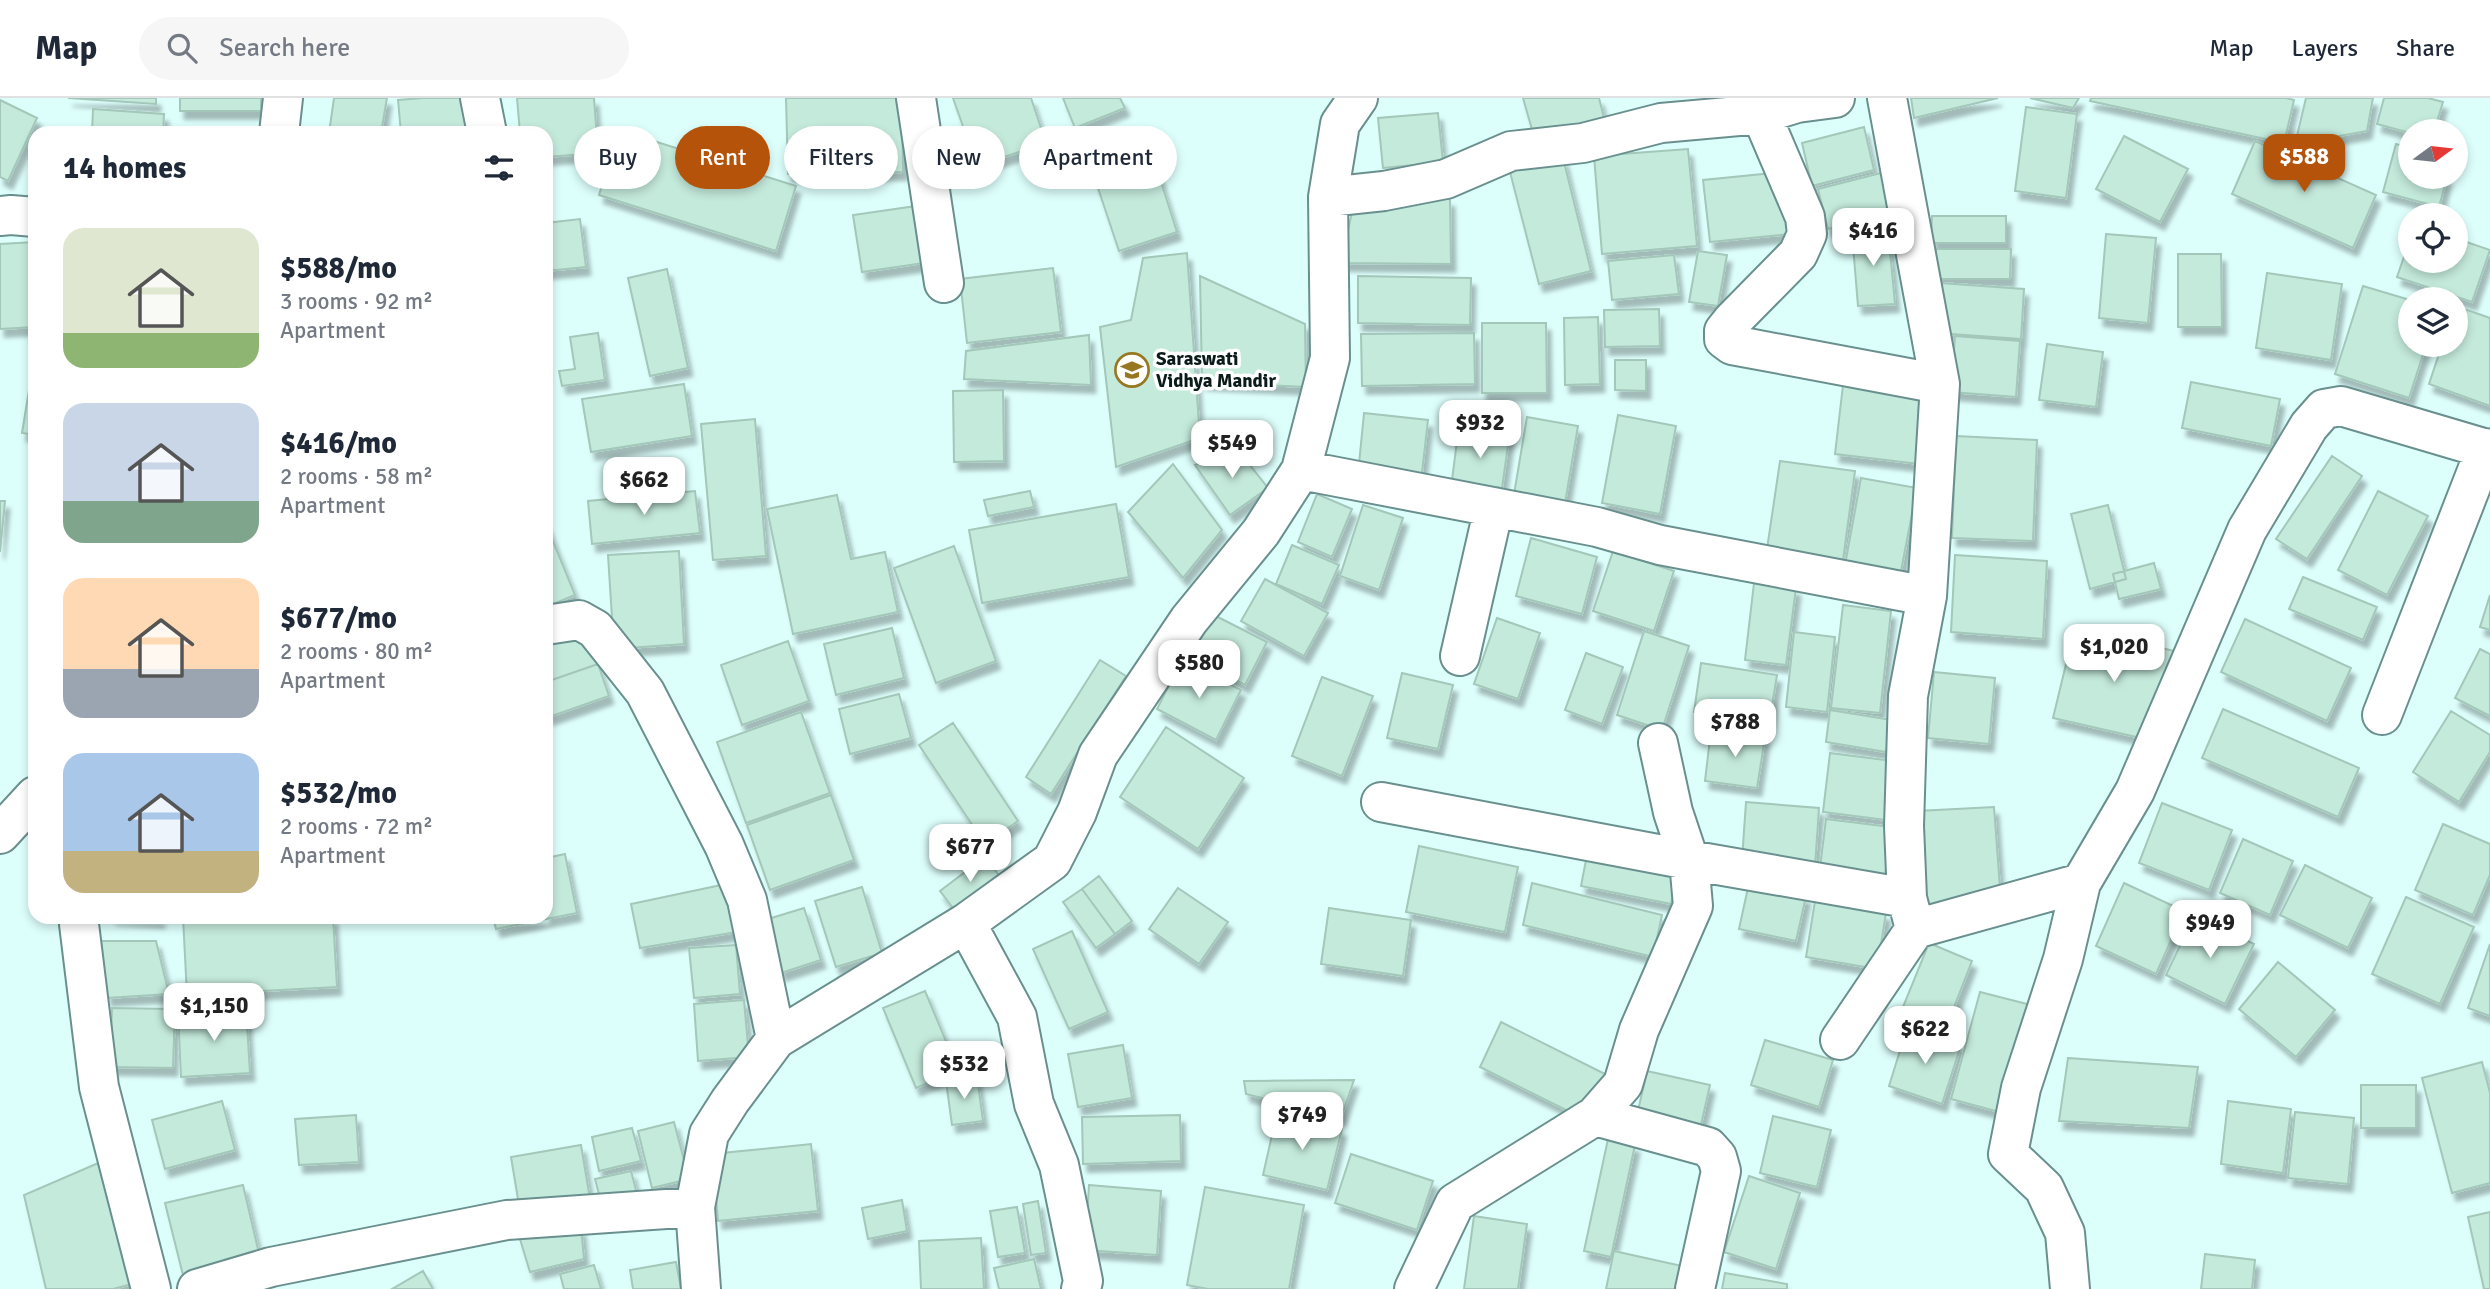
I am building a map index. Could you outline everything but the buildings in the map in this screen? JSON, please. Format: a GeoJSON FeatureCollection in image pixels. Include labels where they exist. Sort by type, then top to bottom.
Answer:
{"type":"FeatureCollection","features":[{"type":"Feature","properties":{"kind":"street"},"geometry":{"type":"LineString","coordinates":[[280,126],[283,98]]}},
{"type":"Feature","properties":{"kind":"street"},"geometry":{"type":"LineString","coordinates":[[480,98],[486,126]]}},
{"type":"Feature","properties":{"kind":"street"},"geometry":{"type":"LineString","coordinates":[[916,98],[944,283]]}},
{"type":"Feature","properties":{"kind":"street"},"geometry":{"type":"LineString","coordinates":[[701,1289],[695,1207],[709,1134],[730,1101],[776,1039],[966,923],[1052,861],[1077,811],[1098,755],[1189,620],[1261,533],[1301,470],[1330,358],[1328,197],[1340,124],[1358,98]]}},
{"type":"Feature","properties":{"kind":"street"},"geometry":{"type":"LineString","coordinates":[[1328,197],[1384,191],[1446,179],[1511,151],[1583,143],[1661,123],[1761,114],[1797,103],[1835,98]]}},
{"type":"Feature","properties":{"kind":"street"},"geometry":{"type":"LineString","coordinates":[[1840,1041],[1911,914],[1904,826],[1908,696],[1927,596],[1940,384],[1887,98]]}},
{"type":"Feature","properties":{"kind":"street"},"geometry":{"type":"LineString","coordinates":[[1761,114],[1805,217],[1807,233],[1798,254],[1732,321],[1724,331],[1724,339],[1732,345],[1940,384]]}},
{"type":"Feature","properties":{"kind":"street"},"geometry":{"type":"LineString","coordinates":[[0,216],[28,216]]}},
{"type":"Feature","properties":{"kind":"street"},"geometry":{"type":"LineString","coordinates":[[2070,1289],[2065,1233],[2044,1188],[2008,1154],[2021,1088],[2063,959],[2081,883],[2135,792],[2247,530],[2309,426],[2324,410],[2341,406],[2488,449],[2382,715]]}},
{"type":"Feature","properties":{"kind":"street"},"geometry":{"type":"LineString","coordinates":[[1301,470],[1597,527],[1660,545],[1927,596]]}},
{"type":"Feature","properties":{"kind":"street"},"geometry":{"type":"LineString","coordinates":[[1460,656],[1494,507]]}},
{"type":"Feature","properties":{"kind":"street"},"geometry":{"type":"LineString","coordinates":[[553,624],[579,620],[595,629],[645,692],[724,845],[747,900],[776,1039]]}},
{"type":"Feature","properties":{"kind":"street"},"geometry":{"type":"LineString","coordinates":[[1414,1289],[1455,1203],[1595,1116],[1623,1084],[1639,1030],[1693,906],[1689,860],[1673,812],[1658,743]]}},
{"type":"Feature","properties":{"kind":"street"},"geometry":{"type":"LineString","coordinates":[[1381,802],[1689,860],[1911,914],[2081,883]]}},
{"type":"Feature","properties":{"kind":"street"},"geometry":{"type":"LineString","coordinates":[[0,834],[28,804]]}},
{"type":"Feature","properties":{"kind":"street"},"geometry":{"type":"LineString","coordinates":[[966,923],[1017,1017],[1034,1104],[1059,1165],[1083,1281],[1081,1289]]}},
{"type":"Feature","properties":{"kind":"street"},"geometry":{"type":"LineString","coordinates":[[79,924],[99,1087],[151,1289]]}},
{"type":"Feature","properties":{"kind":"street"},"geometry":{"type":"LineString","coordinates":[[1595,1116],[1708,1147],[1717,1157],[1721,1171],[1695,1289]]}},
{"type":"Feature","properties":{"kind":"street"},"geometry":{"type":"LineString","coordinates":[[197,1289],[271,1267],[507,1220],[695,1207]]}},
{"type":"Feature","properties":{"kind":"place","name":"Saraswati Vidhya Mandir"},"geometry":{"type":"Point","coordinates":[1132,370]}}]}
